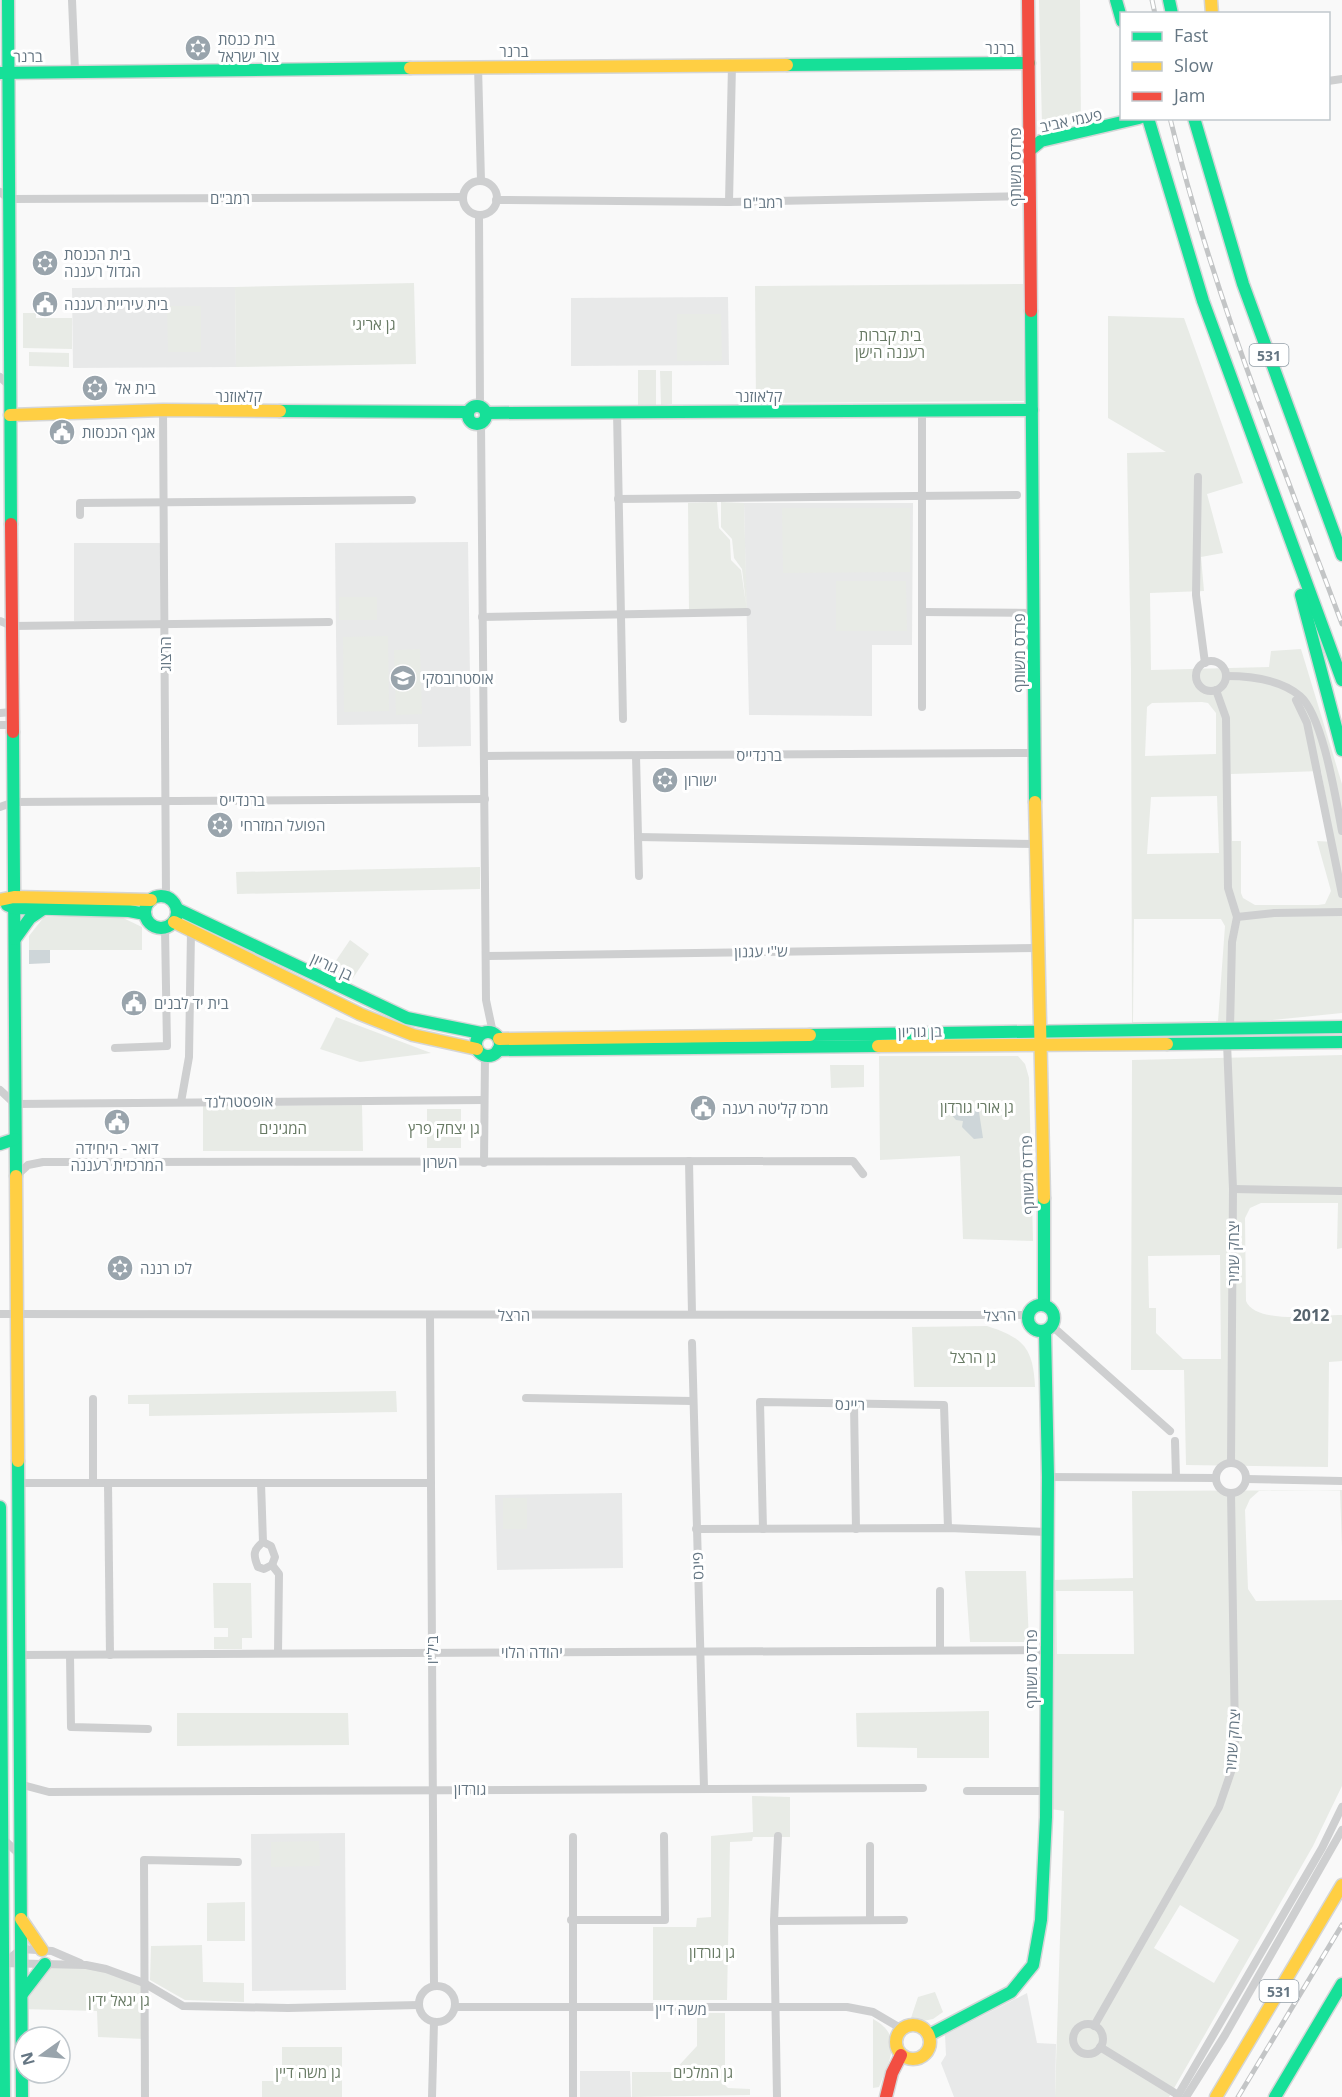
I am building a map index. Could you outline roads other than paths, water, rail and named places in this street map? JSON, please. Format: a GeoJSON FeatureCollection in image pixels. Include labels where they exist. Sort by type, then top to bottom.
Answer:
{"type":"FeatureCollection","features":[{"type":"Feature","properties":{"kind":"main road"},"geometry":{"type":"LineString","coordinates":[[8,0],[4,72],[5,269],[10,386],[6,725],[14,802],[22,2097]]}},
{"type":"Feature","properties":{"kind":"main road","name":"פרדס משותף"},"geometry":{"type":"LineString","coordinates":[[1028,0],[1037,1045],[1046,1270],[1044,1305]]}},
{"type":"Feature","properties":{"kind":"main road"},"geometry":{"type":"LineString","coordinates":[[6,46],[30,70]]}},
{"type":"Feature","properties":{"kind":"main road","name":"ברנר"},"geometry":{"type":"LineString","coordinates":[[4,72],[478,66],[1029,63]]}},
{"type":"Feature","properties":{"kind":"main road","name":"פעמי אביב"},"geometry":{"type":"LineString","coordinates":[[1029,120],[1046,132],[1130,120]]}},
{"type":"Feature","properties":{"kind":"main road","name":"531"},"geometry":{"type":"LineString","coordinates":[[1149,120],[1203,302],[1342,680]]}},
{"type":"Feature","properties":{"kind":"main road","name":"531"},"geometry":{"type":"LineString","coordinates":[[1196,120],[1203,152],[1244,287],[1342,555]]}},
{"type":"Feature","properties":{"kind":"main road","name":"פעמי אביב"},"geometry":{"type":"LineString","coordinates":[[1030,150],[1041,141],[1111,127],[1121,122]]}},
{"type":"Feature","properties":{"kind":"main road","name":"קלאוזנר"},"geometry":{"type":"LineString","coordinates":[[10,415],[163,410],[468,412],[471,407],[482,414],[1032,410]]}},
{"type":"Feature","properties":{"kind":"main road"},"geometry":{"type":"LineString","coordinates":[[1294,425],[1342,545]]}},
{"type":"Feature","properties":{"kind":"main road"},"geometry":{"type":"LineString","coordinates":[[1276,502],[1342,750]]}},
{"type":"Feature","properties":{"kind":"main road"},"geometry":{"type":"LineString","coordinates":[[0,901],[43,903],[151,900],[166,897],[177,909],[170,925],[154,927],[145,914],[43,903],[14,875]]}},
{"type":"Feature","properties":{"kind":"main road"},"geometry":{"type":"LineString","coordinates":[[145,914],[151,900]]}},
{"type":"Feature","properties":{"kind":"main road"},"geometry":{"type":"LineString","coordinates":[[14,940],[43,903]]}},
{"type":"Feature","properties":{"kind":"main road","name":"בן גוריון"},"geometry":{"type":"LineString","coordinates":[[177,909],[407,1018],[493,1039],[1037,1045],[1342,1042]]}},
{"type":"Feature","properties":{"kind":"main road","name":"בן גוריון"},"geometry":{"type":"LineString","coordinates":[[170,925],[191,931],[360,1014],[413,1035],[481,1052]]}},
{"type":"Feature","properties":{"kind":"main road","name":"בן גוריון"},"geometry":{"type":"LineString","coordinates":[[493,1039],[1342,1027]]}},
{"type":"Feature","properties":{"kind":"main road"},"geometry":{"type":"LineString","coordinates":[[476,1039],[493,1039],[492,1055],[481,1052],[476,1039]]}},
{"type":"Feature","properties":{"kind":"main road"},"geometry":{"type":"LineString","coordinates":[[0,1133],[15,1139]]}},
{"type":"Feature","properties":{"kind":"main road"},"geometry":{"type":"LineString","coordinates":[[0,1144],[15,1139]]}},
{"type":"Feature","properties":{"kind":"main road"},"geometry":{"type":"LineString","coordinates":[[1044,1305],[1053,1312],[1054,1319],[1049,1329],[1033,1329],[1028,1323],[1028,1315],[1032,1308],[1044,1305]]}},
{"type":"Feature","properties":{"kind":"main road","name":"פרדס משותף"},"geometry":{"type":"LineString","coordinates":[[929,2035],[960,2021],[1011,1992],[1033,1965],[1041,1920],[1046,1791],[1049,1329]]}},
{"type":"Feature","properties":{"kind":"main road"},"geometry":{"type":"LineString","coordinates":[[0,1507],[4,2097]]}},
{"type":"Feature","properties":{"kind":"main road","name":"531"},"geometry":{"type":"LineString","coordinates":[[1216,2097],[1342,1885]]}},
{"type":"Feature","properties":{"kind":"main road"},"geometry":{"type":"LineString","coordinates":[[20,1918],[42,1950]]}},
{"type":"Feature","properties":{"kind":"main road"},"geometry":{"type":"LineString","coordinates":[[21,1995],[45,1964]]}},
{"type":"Feature","properties":{"kind":"main road"},"geometry":{"type":"LineString","coordinates":[[1275,2097],[1342,1983]]}},
{"type":"Feature","properties":{"kind":"main road"},"geometry":{"type":"LineString","coordinates":[[917,2025],[929,2035],[930,2047],[923,2056],[912,2060],[901,2055],[896,2044],[902,2029],[917,2025]]}},
{"type":"Feature","properties":{"kind":"main road"},"geometry":{"type":"LineString","coordinates":[[886,2097],[892,2073],[901,2055]]}},
{"type":"Feature","properties":{"kind":"street"},"geometry":{"type":"LineString","coordinates":[[72,0],[75,71]]}},
{"type":"Feature","properties":{"kind":"street"},"geometry":{"type":"LineString","coordinates":[[729,202],[732,65]]}},
{"type":"Feature","properties":{"kind":"street"},"geometry":{"type":"LineString","coordinates":[[478,66],[481,181]]}},
{"type":"Feature","properties":{"kind":"street"},"geometry":{"type":"LineString","coordinates":[[481,181],[494,189],[496,200],[489,212],[479,215],[467,209],[463,197],[467,188],[481,181]]}},
{"type":"Feature","properties":{"kind":"street","name":"רמב\"ם"},"geometry":{"type":"LineString","coordinates":[[4,195],[463,197]]}},
{"type":"Feature","properties":{"kind":"street","name":"רמב\"ם"},"geometry":{"type":"LineString","coordinates":[[496,200],[729,202],[1030,196]]}},
{"type":"Feature","properties":{"kind":"street"},"geometry":{"type":"LineString","coordinates":[[479,215],[486,1000],[493,1039]]}},
{"type":"Feature","properties":{"kind":"street"},"geometry":{"type":"LineString","coordinates":[[0,377],[10,386]]}},
{"type":"Feature","properties":{"kind":"street","name":"הרצוג"},"geometry":{"type":"LineString","coordinates":[[163,410],[166,897]]}},
{"type":"Feature","properties":{"kind":"street"},"geometry":{"type":"LineString","coordinates":[[921,706],[922,410]]}},
{"type":"Feature","properties":{"kind":"street"},"geometry":{"type":"LineString","coordinates":[[617,412],[623,719]]}},
{"type":"Feature","properties":{"kind":"street"},"geometry":{"type":"LineString","coordinates":[[1198,477],[1196,595],[1205,663]]}},
{"type":"Feature","properties":{"kind":"street"},"geometry":{"type":"LineString","coordinates":[[618,499],[1017,495]]}},
{"type":"Feature","properties":{"kind":"street"},"geometry":{"type":"LineString","coordinates":[[80,515],[80,503],[412,500]]}},
{"type":"Feature","properties":{"kind":"street"},"geometry":{"type":"LineString","coordinates":[[482,617],[621,612],[747,612]]}},
{"type":"Feature","properties":{"kind":"street"},"geometry":{"type":"LineString","coordinates":[[922,612],[1033,613]]}},
{"type":"Feature","properties":{"kind":"street"},"geometry":{"type":"LineString","coordinates":[[6,624],[165,625],[329,622]]}},
{"type":"Feature","properties":{"kind":"street"},"geometry":{"type":"LineString","coordinates":[[1205,663],[1220,664],[1226,676],[1222,686],[1216,690],[1206,690],[1197,681],[1197,671],[1205,663]]}},
{"type":"Feature","properties":{"kind":"street"},"geometry":{"type":"LineString","coordinates":[[1226,676],[1250,676],[1300,696],[1316,721],[1342,831]]}},
{"type":"Feature","properties":{"kind":"street"},"geometry":{"type":"LineString","coordinates":[[1283,688],[1293,695],[1307,723],[1342,894]]}},
{"type":"Feature","properties":{"kind":"street"},"geometry":{"type":"LineString","coordinates":[[1216,690],[1226,718],[1228,888],[1237,917],[1231,950],[1230,1028]]}},
{"type":"Feature","properties":{"kind":"street","name":"ברנדייס"},"geometry":{"type":"LineString","coordinates":[[485,756],[1034,753]]}},
{"type":"Feature","properties":{"kind":"street"},"geometry":{"type":"LineString","coordinates":[[636,756],[639,876]]}},
{"type":"Feature","properties":{"kind":"street","name":"ברנדייס"},"geometry":{"type":"LineString","coordinates":[[0,807],[14,802],[485,799]]}},
{"type":"Feature","properties":{"kind":"street"},"geometry":{"type":"LineString","coordinates":[[638,837],[1035,844]]}},
{"type":"Feature","properties":{"kind":"street"},"geometry":{"type":"LineString","coordinates":[[1237,917],[1274,913],[1342,912]]}},
{"type":"Feature","properties":{"kind":"street"},"geometry":{"type":"LineString","coordinates":[[115,1048],[167,1046],[170,925]]}},
{"type":"Feature","properties":{"kind":"street"},"geometry":{"type":"LineString","coordinates":[[181,1102],[189,1057],[191,931]]}},
{"type":"Feature","properties":{"kind":"street","name":"ש''י עגנון"},"geometry":{"type":"LineString","coordinates":[[486,956],[1036,948]]}},
{"type":"Feature","properties":{"kind":"street","name":"יצחק שמיר"},"geometry":{"type":"LineString","coordinates":[[1227,1043],[1233,1190],[1231,1463]]}},
{"type":"Feature","properties":{"kind":"street"},"geometry":{"type":"LineString","coordinates":[[481,1052],[484,1163]]}},
{"type":"Feature","properties":{"kind":"street"},"geometry":{"type":"LineString","coordinates":[[0,1090],[15,1104]]}},
{"type":"Feature","properties":{"kind":"street","name":"אופסטרלנד"},"geometry":{"type":"LineString","coordinates":[[15,1104],[484,1100]]}},
{"type":"Feature","properties":{"kind":"street"},"geometry":{"type":"LineString","coordinates":[[689,1161],[692,1314]]}},
{"type":"Feature","properties":{"kind":"street","name":"השרון"},"geometry":{"type":"LineString","coordinates":[[15,1177],[28,1165],[43,1162],[853,1161],[863,1174]]}},
{"type":"Feature","properties":{"kind":"street"},"geometry":{"type":"LineString","coordinates":[[1233,1190],[1342,1191]]}},
{"type":"Feature","properties":{"kind":"street","name":"הרצל"},"geometry":{"type":"LineString","coordinates":[[0,1314],[1028,1315]]}},
{"type":"Feature","properties":{"kind":"street","name":"ביל\"ו"},"geometry":{"type":"LineString","coordinates":[[430,1315],[434,1986]]}},
{"type":"Feature","properties":{"kind":"street"},"geometry":{"type":"LineString","coordinates":[[1049,1329],[1170,1431]]}},
{"type":"Feature","properties":{"kind":"street","name":"פינס"},"geometry":{"type":"LineString","coordinates":[[692,1343],[704,1788]]}},
{"type":"Feature","properties":{"kind":"street"},"geometry":{"type":"LineString","coordinates":[[526,1398],[692,1401]]}},
{"type":"Feature","properties":{"kind":"street"},"geometry":{"type":"LineString","coordinates":[[93,1399],[93,1483]]}},
{"type":"Feature","properties":{"kind":"street","name":"ריינס"},"geometry":{"type":"LineString","coordinates":[[763,1529],[760,1402],[944,1405],[948,1528]]}},
{"type":"Feature","properties":{"kind":"street"},"geometry":{"type":"LineString","coordinates":[[854,1404],[856,1529]]}},
{"type":"Feature","properties":{"kind":"street"},"geometry":{"type":"LineString","coordinates":[[1175,1441],[1176,1477]]}},
{"type":"Feature","properties":{"kind":"street"},"geometry":{"type":"LineString","coordinates":[[1216,1478],[1223,1466],[1231,1463],[1241,1467],[1246,1479]]}},
{"type":"Feature","properties":{"kind":"street"},"geometry":{"type":"LineString","coordinates":[[1048,1477],[1216,1478]]}},
{"type":"Feature","properties":{"kind":"street"},"geometry":{"type":"LineString","coordinates":[[1216,1478],[1221,1490],[1231,1494],[1240,1490],[1246,1479]]}},
{"type":"Feature","properties":{"kind":"street"},"geometry":{"type":"LineString","coordinates":[[1246,1479],[1342,1481]]}},
{"type":"Feature","properties":{"kind":"street"},"geometry":{"type":"LineString","coordinates":[[17,1483],[431,1483]]}},
{"type":"Feature","properties":{"kind":"street"},"geometry":{"type":"LineString","coordinates":[[108,1483],[110,1654]]}},
{"type":"Feature","properties":{"kind":"street"},"geometry":{"type":"LineString","coordinates":[[261,1483],[263,1542]]}},
{"type":"Feature","properties":{"kind":"street","name":"יצחק שמיר"},"geometry":{"type":"LineString","coordinates":[[1094,2026],[1219,1807],[1229,1784],[1235,1737],[1231,1494]]}},
{"type":"Feature","properties":{"kind":"street"},"geometry":{"type":"LineString","coordinates":[[696,1529],[948,1528],[1047,1532]]}},
{"type":"Feature","properties":{"kind":"street"},"geometry":{"type":"LineString","coordinates":[[263,1542],[271,1546],[275,1557],[272,1565],[264,1569],[258,1567],[253,1557],[255,1548],[263,1542]]}},
{"type":"Feature","properties":{"kind":"street"},"geometry":{"type":"LineString","coordinates":[[272,1565],[279,1574],[278,1653]]}},
{"type":"Feature","properties":{"kind":"street"},"geometry":{"type":"LineString","coordinates":[[0,1572],[18,1571]]}},
{"type":"Feature","properties":{"kind":"street"},"geometry":{"type":"LineString","coordinates":[[940,1591],[940,1650]]}},
{"type":"Feature","properties":{"kind":"street","name":"יהודה הלוי"},"geometry":{"type":"LineString","coordinates":[[19,1655],[1046,1650]]}},
{"type":"Feature","properties":{"kind":"street"},"geometry":{"type":"LineString","coordinates":[[69,1655],[71,1727],[148,1729]]}},
{"type":"Feature","properties":{"kind":"street","name":"גורדון"},"geometry":{"type":"LineString","coordinates":[[19,1784],[49,1792],[923,1788]]}},
{"type":"Feature","properties":{"kind":"street"},"geometry":{"type":"LineString","coordinates":[[967,1791],[1046,1791]]}},
{"type":"Feature","properties":{"kind":"street"},"geometry":{"type":"LineString","coordinates":[[1180,2096],[1322,1848],[1342,1807]]}},
{"type":"Feature","properties":{"kind":"street"},"geometry":{"type":"LineString","coordinates":[[1180,2096],[1225,2035],[1342,1830]]}},
{"type":"Feature","properties":{"kind":"street"},"geometry":{"type":"LineString","coordinates":[[572,1920],[665,1920],[664,1836]]}},
{"type":"Feature","properties":{"kind":"street"},"geometry":{"type":"LineString","coordinates":[[777,2097],[774,1921],[778,1836]]}},
{"type":"Feature","properties":{"kind":"street"},"geometry":{"type":"LineString","coordinates":[[1,1837],[20,1855]]}},
{"type":"Feature","properties":{"kind":"street"},"geometry":{"type":"LineString","coordinates":[[573,1837],[573,2097]]}},
{"type":"Feature","properties":{"kind":"street"},"geometry":{"type":"LineString","coordinates":[[870,1846],[870,1920]]}},
{"type":"Feature","properties":{"kind":"street"},"geometry":{"type":"LineString","coordinates":[[145,2097],[144,1860],[238,1862]]}},
{"type":"Feature","properties":{"kind":"street"},"geometry":{"type":"LineString","coordinates":[[774,1921],[904,1920]]}},
{"type":"Feature","properties":{"kind":"street"},"geometry":{"type":"LineString","coordinates":[[2,1963],[21,1949],[52,1951],[86,1965]]}},
{"type":"Feature","properties":{"kind":"street"},"geometry":{"type":"LineString","coordinates":[[2,1963],[86,1965],[106,1969],[144,1983],[183,2006],[288,2008],[419,2005]]}},
{"type":"Feature","properties":{"kind":"street"},"geometry":{"type":"LineString","coordinates":[[434,1986],[450,1991],[455,2007],[450,2017],[434,2022],[423,2017],[419,2005],[424,1991],[434,1986]]}},
{"type":"Feature","properties":{"kind":"street","name":"משה דיין"},"geometry":{"type":"LineString","coordinates":[[455,2007],[857,2008],[873,2012],[902,2029]]}},
{"type":"Feature","properties":{"kind":"street"},"geometry":{"type":"LineString","coordinates":[[432,2097],[434,2022]]}},
{"type":"Feature","properties":{"kind":"street"},"geometry":{"type":"LineString","coordinates":[[1094,2026],[1101,2034],[1100,2047],[1093,2053],[1084,2053],[1074,2044],[1074,2035],[1079,2028],[1094,2026]]}},
{"type":"Feature","properties":{"kind":"street"},"geometry":{"type":"LineString","coordinates":[[1100,2047],[1180,2096]]}},
{"type":"Feature","properties":{"kind":"railway"},"geometry":{"type":"LineString","coordinates":[[1152,0],[1155,12]]}},
{"type":"Feature","properties":{"kind":"railway"},"geometry":{"type":"LineString","coordinates":[[1171,120],[1206,247],[1248,374],[1342,624]]}},
{"type":"Feature","properties":{"kind":"railway"},"geometry":{"type":"LineString","coordinates":[[1238,2097],[1342,1925]]}},
{"type":"Feature","properties":{"kind":"place","name":"בית כנסת צור ישראל"},"geometry":{"type":"Point","coordinates":[198,48]}},
{"type":"Feature","properties":{"kind":"place","name":"בית הכנסת הגדול רעננה"},"geometry":{"type":"Point","coordinates":[45,263]}},
{"type":"Feature","properties":{"kind":"place","name":"בית עיריית רעננה"},"geometry":{"type":"Point","coordinates":[45,304]}},
{"type":"Feature","properties":{"kind":"place","name":"בית אל"},"geometry":{"type":"Point","coordinates":[95,388]}},
{"type":"Feature","properties":{"kind":"place","name":"אגף הכנסות"},"geometry":{"type":"Point","coordinates":[62,432]}},
{"type":"Feature","properties":{"kind":"place","name":"אוסטרובסקי"},"geometry":{"type":"Point","coordinates":[403,678]}},
{"type":"Feature","properties":{"kind":"place","name":"ישורון"},"geometry":{"type":"Point","coordinates":[665,780]}},
{"type":"Feature","properties":{"kind":"place","name":"הפועל המזרחי"},"geometry":{"type":"Point","coordinates":[220,825]}},
{"type":"Feature","properties":{"kind":"place","name":"בית יד לבנים"},"geometry":{"type":"Point","coordinates":[134,1003]}},
{"type":"Feature","properties":{"kind":"place","name":"מרכז קליטה רענה"},"geometry":{"type":"Point","coordinates":[703,1108]}},
{"type":"Feature","properties":{"kind":"place","name":"דואר - היחידה המרכזית רעננה"},"geometry":{"type":"Point","coordinates":[117,1122]}},
{"type":"Feature","properties":{"kind":"place","name":"לכו רננה"},"geometry":{"type":"Point","coordinates":[120,1268]}},
{"type":"Feature","properties":{"kind":"district","name":"2012"},"geometry":{"type":"Point","coordinates":[1311,1315]}},
{"type":"Feature","properties":{"kind":"park label","name":"גן אריגי"},"geometry":{"type":"Point","coordinates":[374,324]}},
{"type":"Feature","properties":{"kind":"park label","name":"בית קברות רעננה הישן"},"geometry":{"type":"Point","coordinates":[890,344]}},
{"type":"Feature","properties":{"kind":"park label","name":"גן אורי גורדון"},"geometry":{"type":"Point","coordinates":[977,1107]}},
{"type":"Feature","properties":{"kind":"park label","name":"המגינים"},"geometry":{"type":"Point","coordinates":[283,1128]}},
{"type":"Feature","properties":{"kind":"park label","name":"גן יצחק פרץ"},"geometry":{"type":"Point","coordinates":[444,1128]}},
{"type":"Feature","properties":{"kind":"park label","name":"גן הרצל"},"geometry":{"type":"Point","coordinates":[973,1357]}},
{"type":"Feature","properties":{"kind":"park label","name":"גן גורדון"},"geometry":{"type":"Point","coordinates":[712,1952]}},
{"type":"Feature","properties":{"kind":"park label","name":"גן יגאל ידין"},"geometry":{"type":"Point","coordinates":[119,2000]}},
{"type":"Feature","properties":{"kind":"park label","name":"גן משה דיין"},"geometry":{"type":"Point","coordinates":[308,2072]}},
{"type":"Feature","properties":{"kind":"park label","name":"גן המלכים"},"geometry":{"type":"Point","coordinates":[703,2072]}}]}
